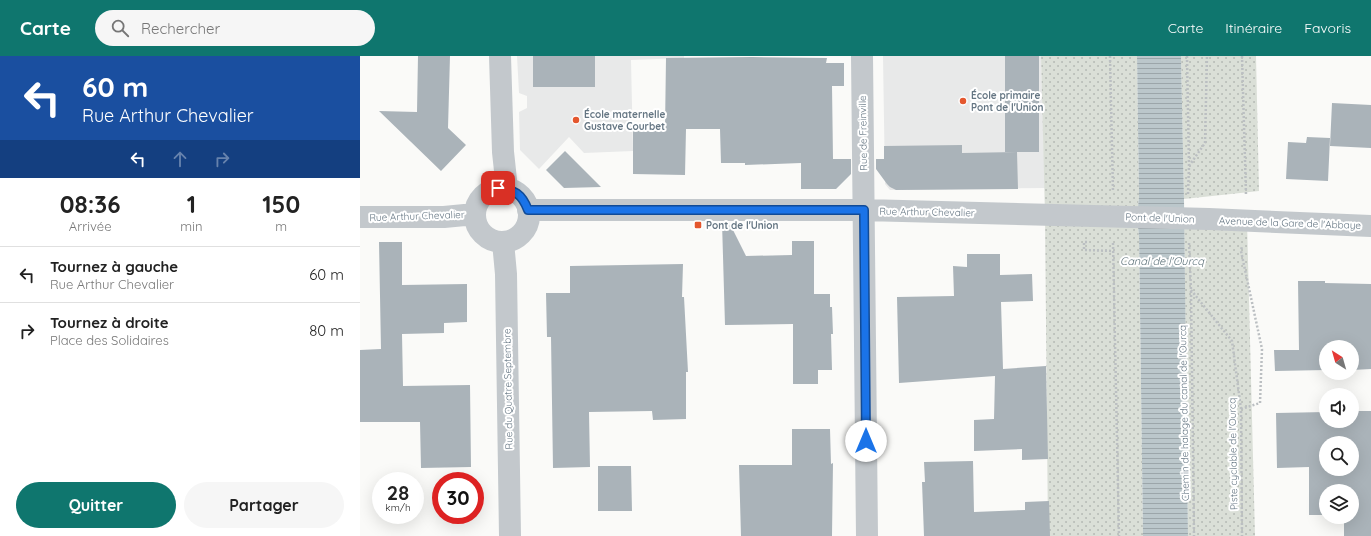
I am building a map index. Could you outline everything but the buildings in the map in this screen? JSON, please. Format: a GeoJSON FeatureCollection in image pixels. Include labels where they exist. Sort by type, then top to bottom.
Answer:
{"type":"FeatureCollection","features":[{"type":"Feature","properties":{"kind":"street"},"geometry":{"type":"LineString","coordinates":[[500,56],[503,152],[507,189]]}},
{"type":"Feature","properties":{"kind":"street","name":"Rue de Freinville"},"geometry":{"type":"LineString","coordinates":[[862,56],[867,536]]}},
{"type":"Feature","properties":{"kind":"street"},"geometry":{"type":"LineString","coordinates":[[498,188],[514,191],[521,196],[526,202],[528,210],[528,219],[525,228],[520,235],[512,240],[503,242],[494,241],[479,231],[476,223],[475,214],[477,205],[482,197],[489,191],[498,188]]}},
{"type":"Feature","properties":{"kind":"street","name":"Rue Arthur Chevalier"},"geometry":{"type":"LineString","coordinates":[[528,210],[864,210],[1112,216]]}},
{"type":"Feature","properties":{"kind":"street","name":"Rue Arthur Chevalier"},"geometry":{"type":"LineString","coordinates":[[360,217],[444,217],[475,214]]}},
{"type":"Feature","properties":{"kind":"street","name":"Pont de l'Union"},"geometry":{"type":"LineString","coordinates":[[1112,216],[1209,219]]}},
{"type":"Feature","properties":{"kind":"street","name":"Avenue de la Gare de l'Abbaye"},"geometry":{"type":"LineString","coordinates":[[1209,219],[1371,226]]}},
{"type":"Feature","properties":{"kind":"street","name":"Rue du Quatre Septembre"},"geometry":{"type":"LineString","coordinates":[[503,242],[506,274],[510,536]]}},
{"type":"Feature","properties":{"kind":"path"},"geometry":{"type":"LineString","coordinates":[[1110,56],[1119,536]]}},
{"type":"Feature","properties":{"kind":"path"},"geometry":{"type":"LineString","coordinates":[[1187,56],[1189,166],[1205,143],[1207,56]]}},
{"type":"Feature","properties":{"kind":"path"},"geometry":{"type":"LineString","coordinates":[[1241,409],[1260,403],[1262,349],[1241,251],[1247,221],[1242,56]]}},
{"type":"Feature","properties":{"kind":"path","name":"Piste cyclable de l'Ourcq"},"geometry":{"type":"LineString","coordinates":[[1191,290],[1232,341],[1241,409],[1242,536]]}},
{"type":"Feature","properties":{"kind":"path","name":"Chemin de halage du canal de l'Ourcq"},"geometry":{"type":"LineString","coordinates":[[1191,290],[1194,536]]}},
{"type":"Feature","properties":{"kind":"shaded area","name":"École maternelle Gustave Courbet"},"geometry":{"type":"Polygon","coordinates":[[[517,56],[684,56],[684,58],[631,60],[633,151],[584,153],[569,137],[539,169],[520,150],[519,112],[527,108],[527,96],[519,93],[517,56]]]}},
{"type":"Feature","properties":{"kind":"shaded area","name":"École primaire Pont de l'Union"},"geometry":{"type":"Polygon","coordinates":[[[883,56],[1041,56],[1045,188],[890,190],[885,184],[883,56]]]}},
{"type":"Feature","properties":{"kind":"shaded area"},"geometry":{"type":"Polygon","coordinates":[[[1041,56],[1137,56],[1139,196],[1137,218],[1139,236],[1143,536],[1048,536],[1045,215],[1041,56]]]}},
{"type":"Feature","properties":{"kind":"shaded area"},"geometry":{"type":"Polygon","coordinates":[[[1181,56],[1256,56],[1259,191],[1184,199],[1181,56]]]}},
{"type":"Feature","properties":{"kind":"shaded area"},"geometry":{"type":"Polygon","coordinates":[[[1184,220],[1247,221],[1255,536],[1188,536],[1184,220]]]}},
{"type":"Feature","properties":{"kind":"water","name":"Canal de l'Ourcq"},"geometry":{"type":"Polygon","coordinates":[[[1137,56],[1181,56],[1188,536],[1143,536],[1139,236],[1137,218],[1139,196],[1137,56]]]}},
{"type":"Feature","properties":{"kind":"place","name":"École primaire Pont de l'Union"},"geometry":{"type":"Point","coordinates":[963,101]}},
{"type":"Feature","properties":{"kind":"place","name":"École maternelle Gustave Courbet"},"geometry":{"type":"Point","coordinates":[576,120]}},
{"type":"Feature","properties":{"kind":"place","name":"Pont de l'Union"},"geometry":{"type":"Point","coordinates":[698,225]}},
{"type":"Feature","properties":{"kind":"route"},"geometry":{"type":"LineString","coordinates":[[498,188],[514,191],[521,196],[526,202],[528,210],[864,210],[866,441]]}}]}
